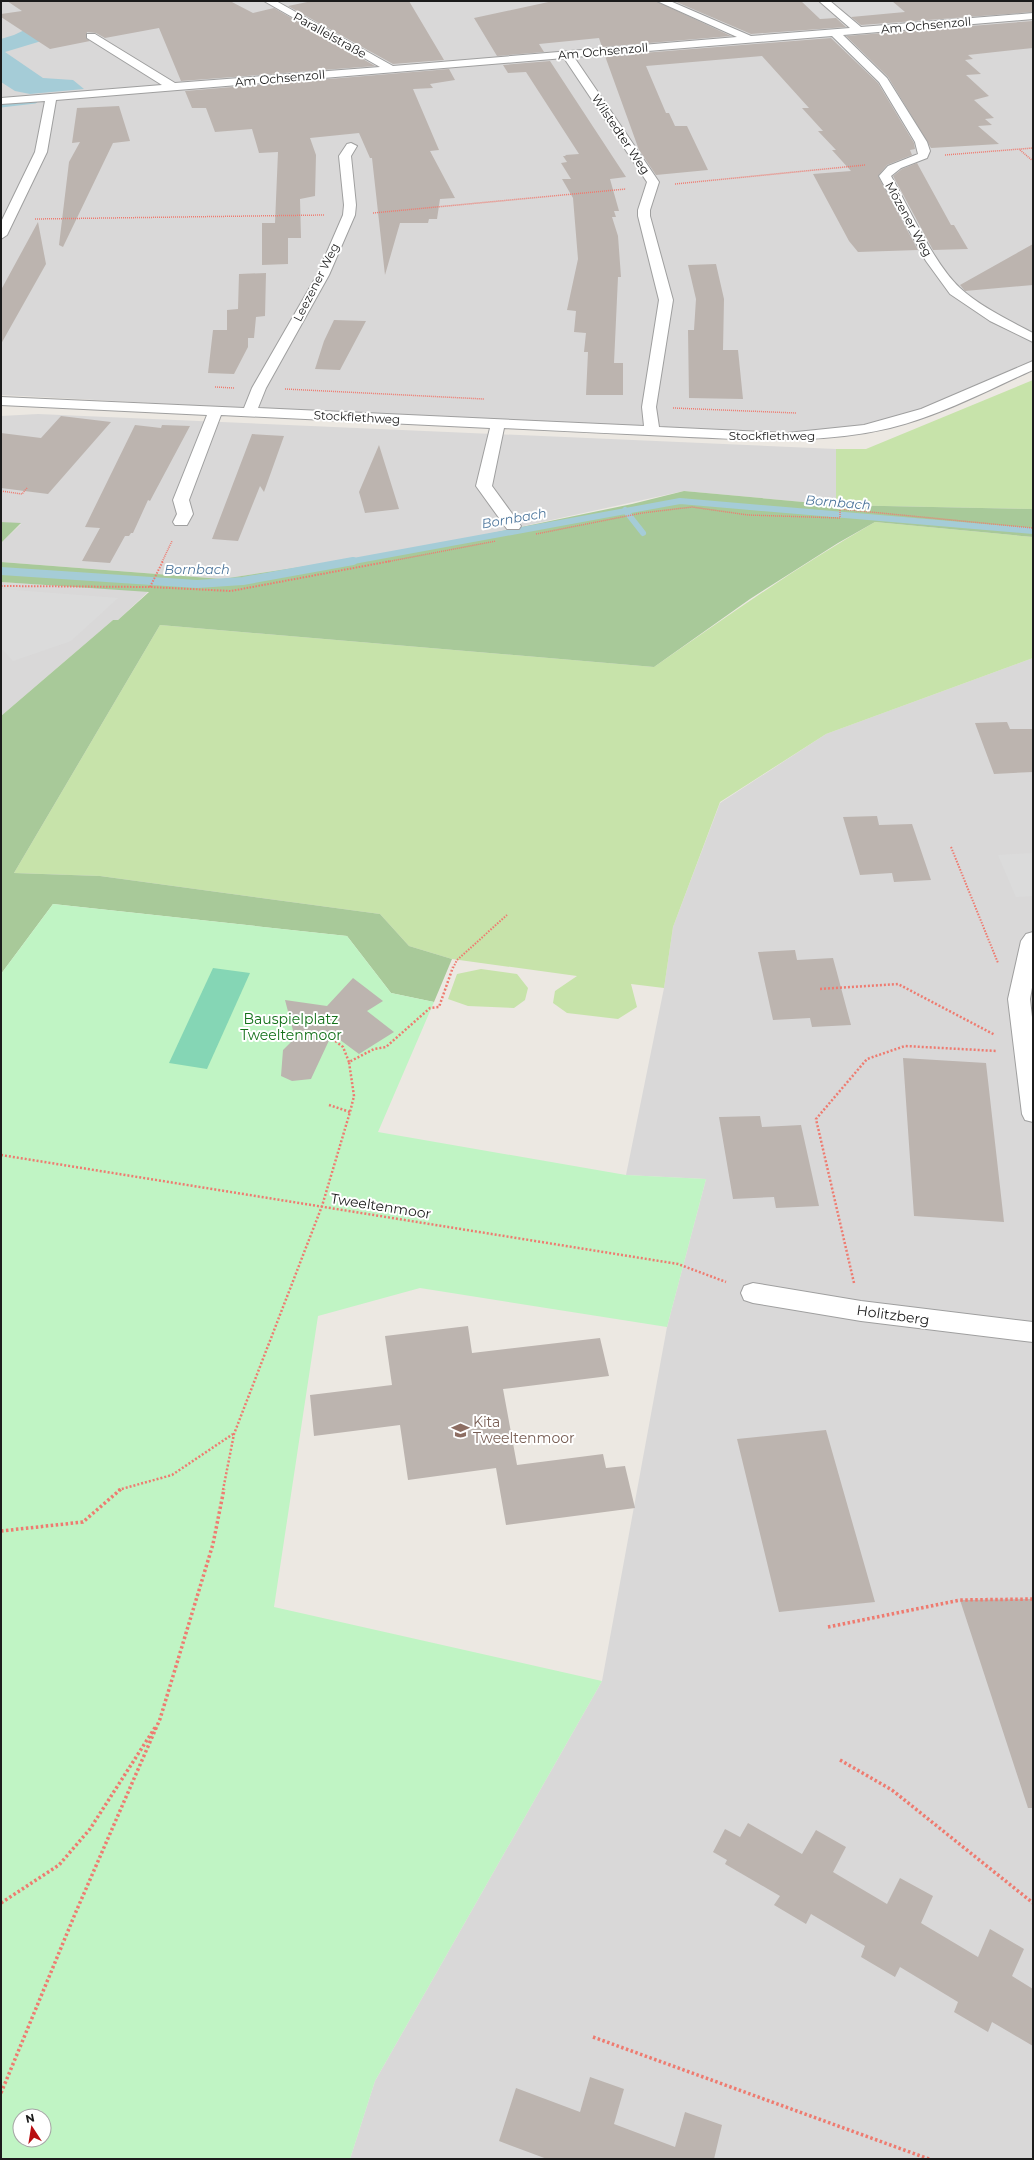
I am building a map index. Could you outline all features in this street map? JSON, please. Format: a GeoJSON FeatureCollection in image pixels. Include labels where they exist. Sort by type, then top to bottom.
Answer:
{"type":"FeatureCollection","features":[{"type":"Feature","properties":{"kind":"street","name":"Parallelstraße"},"geometry":{"type":"LineString","coordinates":[[269,1],[392,69]]}},
{"type":"Feature","properties":{"kind":"street"},"geometry":{"type":"LineString","coordinates":[[662,1],[750,39]]}},
{"type":"Feature","properties":{"kind":"street"},"geometry":{"type":"LineString","coordinates":[[824,1],[858,30]]}},
{"type":"Feature","properties":{"kind":"street","name":"Am Ochsenzoll"},"geometry":{"type":"LineString","coordinates":[[1,101],[1033,16]]}},
{"type":"Feature","properties":{"kind":"street"},"geometry":{"type":"LineString","coordinates":[[834,32],[883,80],[921,142],[924,151],[923,156]]}},
{"type":"Feature","properties":{"kind":"street"},"geometry":{"type":"LineString","coordinates":[[91,36],[173,87]]}},
{"type":"Feature","properties":{"kind":"street","name":"Wilstedter Weg"},"geometry":{"type":"LineString","coordinates":[[567,54],[651,177],[652,186],[644,210],[644,216],[666,300],[649,407],[652,431]]}},
{"type":"Feature","properties":{"kind":"street"},"geometry":{"type":"LineString","coordinates":[[4,228],[41,152],[51,97]]}},
{"type":"Feature","properties":{"kind":"street","name":"Leezener Weg"},"geometry":{"type":"LineString","coordinates":[[249,412],[259,388],[323,275],[349,215],[350,205],[345,156],[351,146]]}},
{"type":"Feature","properties":{"kind":"street","name":"Mözener Weg"},"geometry":{"type":"LineString","coordinates":[[923,156],[892,168],[887,171],[885,176],[932,261],[955,291],[995,318],[1033,338]]}},
{"type":"Feature","properties":{"kind":"street","name":"Stockflethweg"},"geometry":{"type":"LineString","coordinates":[[1,400],[787,437],[840,433],[866,429],[911,417],[1033,365]]}},
{"type":"Feature","properties":{"kind":"street"},"geometry":{"type":"LineString","coordinates":[[181,522],[185,514],[181,500],[216,410]]}},
{"type":"Feature","properties":{"kind":"street"},"geometry":{"type":"LineString","coordinates":[[498,424],[484,486],[513,526]]}},
{"type":"Feature","properties":{"kind":"street"},"geometry":{"type":"LineString","coordinates":[[1033,939],[1030,941],[1019,999],[1033,1114]]}},
{"type":"Feature","properties":{"kind":"street","name":"Holitzberg"},"geometry":{"type":"LineString","coordinates":[[753,1293],[861,1311],[1033,1332]]}},
{"type":"Feature","properties":{"kind":"path"},"geometry":{"type":"LineString","coordinates":[[923,156],[1033,148]]}},
{"type":"Feature","properties":{"kind":"path"},"geometry":{"type":"LineString","coordinates":[[1019,149],[1033,161]]}},
{"type":"Feature","properties":{"kind":"path"},"geometry":{"type":"LineString","coordinates":[[4,228],[349,215],[869,164],[892,168]]}},
{"type":"Feature","properties":{"kind":"path"},"geometry":{"type":"LineString","coordinates":[[1,491],[22,494],[27,488]]}},
{"type":"Feature","properties":{"kind":"path"},"geometry":{"type":"LineString","coordinates":[[529,535],[642,513],[692,507],[748,515],[840,518],[840,509],[1033,528]]}},
{"type":"Feature","properties":{"kind":"path"},"geometry":{"type":"LineString","coordinates":[[150,588],[181,522]]}},
{"type":"Feature","properties":{"kind":"path"},"geometry":{"type":"LineString","coordinates":[[1,586],[150,588],[231,591],[499,541]]}},
{"type":"Feature","properties":{"kind":"path"},"geometry":{"type":"LineString","coordinates":[[951,847],[996,961],[1019,999]]}},
{"type":"Feature","properties":{"kind":"path"},"geometry":{"type":"LineString","coordinates":[[349,1062],[374,1049],[386,1047],[430,1008],[439,1007],[452,969],[457,960],[507,915]]}},
{"type":"Feature","properties":{"kind":"path"},"geometry":{"type":"LineString","coordinates":[[820,989],[898,984],[1026,1052]]}},
{"type":"Feature","properties":{"kind":"path"},"geometry":{"type":"LineString","coordinates":[[1,2094],[75,1914],[160,1719],[213,1544],[234,1434],[322,1206],[354,1096],[349,1062],[343,1047],[329,1036]]}},
{"type":"Feature","properties":{"kind":"path"},"geometry":{"type":"LineString","coordinates":[[861,1311],[816,1119],[867,1059],[905,1046],[1026,1052]]}},
{"type":"Feature","properties":{"kind":"path"},"geometry":{"type":"LineString","coordinates":[[329,1105],[350,1112]]}},
{"type":"Feature","properties":{"kind":"path","name":"Tweeltenmoor"},"geometry":{"type":"LineString","coordinates":[[1,1155],[678,1264],[753,1293]]}},
{"type":"Feature","properties":{"kind":"path"},"geometry":{"type":"LineString","coordinates":[[1,1531],[83,1522],[119,1490],[172,1475],[234,1434]]}},
{"type":"Feature","properties":{"kind":"path"},"geometry":{"type":"LineString","coordinates":[[828,1627],[960,1600],[1033,1599]]}},
{"type":"Feature","properties":{"kind":"path"},"geometry":{"type":"LineString","coordinates":[[1,1903],[59,1865],[90,1828],[160,1719]]}},
{"type":"Feature","properties":{"kind":"path"},"geometry":{"type":"LineString","coordinates":[[840,1760],[892,1790],[1033,1903]]}},
{"type":"Feature","properties":{"kind":"path"},"geometry":{"type":"LineString","coordinates":[[593,2037],[929,2159]]}},
{"type":"Feature","properties":{"kind":"shaded area"},"geometry":{"type":"Polygon","coordinates":[[[1,1],[1033,1],[1033,361],[917,411],[857,427],[824,433],[511,422],[1,395],[1,1]]]}},
{"type":"Feature","properties":{"kind":"shaded area"},"geometry":{"type":"Polygon","coordinates":[[[38,414],[836,449],[836,505],[684,491],[478,536],[353,559],[222,579],[1,562],[1,543],[21,524],[1,522],[1,416],[38,414]]]}},
{"type":"Feature","properties":{"kind":"shaded area"},"geometry":{"type":"Polygon","coordinates":[[[1,582],[149,591],[118,620],[113,620],[1,716],[1,582]]]}},
{"type":"Feature","properties":{"kind":"shaded area"},"geometry":{"type":"Polygon","coordinates":[[[1,589],[118,598],[71,641],[13,661],[3,650],[1,650],[1,589]]]}},
{"type":"Feature","properties":{"kind":"shaded area"},"geometry":{"type":"Polygon","coordinates":[[[1033,658],[1033,2159],[350,2159],[375,2081],[602,1681],[667,1327],[706,1179],[626,1175],[664,988],[673,927],[720,803],[826,734],[1033,658]]]}},
{"type":"Feature","properties":{"kind":"shaded area"},"geometry":{"type":"Polygon","coordinates":[[[1033,853],[1033,896],[1016,897],[998,855],[1033,853]]]}},
{"type":"Feature","properties":{"kind":"green space"},"geometry":{"type":"Polygon","coordinates":[[[1033,380],[1033,509],[836,505],[836,449],[866,449],[1033,380]]]}},
{"type":"Feature","properties":{"kind":"green space"},"geometry":{"type":"Polygon","coordinates":[[[684,491],[836,505],[1033,509],[1033,537],[875,522],[838,543],[750,599],[654,667],[160,625],[14,873],[100,876],[380,914],[409,946],[452,959],[434,1002],[391,993],[347,936],[53,904],[1,974],[1,716],[113,620],[118,620],[149,592],[1,582],[1,562],[222,579],[353,559],[478,536],[632,504],[684,491]]]}},
{"type":"Feature","properties":{"kind":"green space"},"geometry":{"type":"Polygon","coordinates":[[[1,522],[21,523],[1,543],[1,522]]]}},
{"type":"Feature","properties":{"kind":"green space"},"geometry":{"type":"Polygon","coordinates":[[[875,522],[1033,537],[1033,658],[826,734],[720,802],[673,927],[664,988],[631,984],[637,1007],[618,1019],[567,1013],[553,1003],[555,991],[577,976],[452,959],[409,946],[380,914],[100,876],[14,873],[160,625],[654,667],[790,574],[875,522]]]}},
{"type":"Feature","properties":{"kind":"green space"},"geometry":{"type":"Polygon","coordinates":[[[53,904],[347,936],[391,993],[434,1002],[378,1132],[626,1175],[706,1179],[667,1327],[420,1288],[318,1316],[274,1607],[602,1681],[375,2081],[350,2159],[1,2159],[1,974],[53,904]]]}},
{"type":"Feature","properties":{"kind":"green space"},"geometry":{"type":"Polygon","coordinates":[[[213,968],[250,973],[207,1069],[169,1063],[213,968]]]}},
{"type":"Feature","properties":{"kind":"green space"},"geometry":{"type":"Polygon","coordinates":[[[481,969],[517,974],[528,988],[525,1000],[514,1008],[468,1006],[448,999],[457,974],[481,969]]]}},
{"type":"Feature","properties":{"kind":"water"},"geometry":{"type":"Polygon","coordinates":[[[37,24],[58,36],[5,52],[43,78],[73,80],[84,89],[30,94],[15,91],[1,82],[1,39],[14,35],[37,24]]]}},
{"type":"Feature","properties":{"kind":"building"},"geometry":{"type":"Polygon","coordinates":[[[7,1],[230,1],[253,13],[274,8],[375,66],[181,81],[159,28],[105,38],[96,33],[87,32],[86,38],[90,41],[50,49],[1,17],[1,14],[22,11],[7,1]]]}},
{"type":"Feature","properties":{"kind":"building"},"geometry":{"type":"Polygon","coordinates":[[[312,1],[409,1],[444,60],[393,64],[288,6],[312,1]]]}},
{"type":"Feature","properties":{"kind":"building"},"geometry":{"type":"Polygon","coordinates":[[[553,1],[656,1],[731,36],[602,47],[599,38],[539,44],[544,52],[497,56],[474,18],[553,1]]]}},
{"type":"Feature","properties":{"kind":"building"},"geometry":{"type":"Polygon","coordinates":[[[674,1],[801,1],[820,19],[836,18],[846,27],[751,34],[674,1]]]}},
{"type":"Feature","properties":{"kind":"building"},"geometry":{"type":"Polygon","coordinates":[[[892,1],[1033,1],[1033,12],[861,25],[851,17],[905,12],[892,1]]]}},
{"type":"Feature","properties":{"kind":"building"},"geometry":{"type":"Polygon","coordinates":[[[1033,21],[1033,48],[968,55],[973,59],[965,60],[981,74],[966,75],[989,96],[974,100],[994,118],[985,119],[992,125],[978,126],[999,144],[931,148],[888,77],[846,36],[1033,21]]]}},
{"type":"Feature","properties":{"kind":"building"},"geometry":{"type":"Polygon","coordinates":[[[831,38],[878,83],[914,143],[915,149],[910,150],[912,155],[887,165],[878,176],[918,250],[858,252],[849,241],[813,174],[851,171],[832,150],[836,150],[818,131],[823,131],[802,108],[809,108],[762,56],[646,66],[666,113],[669,113],[675,126],[687,126],[708,170],[656,175],[639,150],[605,56],[831,38]]]}},
{"type":"Feature","properties":{"kind":"building"},"geometry":{"type":"Polygon","coordinates":[[[550,61],[626,177],[610,179],[619,211],[614,211],[616,217],[612,217],[618,236],[621,277],[618,277],[614,363],[623,363],[623,395],[586,395],[588,352],[584,352],[586,333],[574,332],[576,311],[567,310],[578,259],[573,198],[562,179],[571,179],[561,163],[567,162],[563,156],[566,156],[565,155],[579,154],[526,72],[508,73],[503,65],[550,61]]]}},
{"type":"Feature","properties":{"kind":"building"},"geometry":{"type":"Polygon","coordinates":[[[449,69],[455,80],[430,84],[433,88],[413,89],[439,150],[430,151],[455,198],[440,199],[437,219],[429,219],[428,223],[400,223],[385,275],[372,158],[370,158],[359,133],[310,138],[316,155],[315,196],[300,199],[301,238],[288,238],[288,264],[262,265],[262,223],[275,223],[278,152],[259,153],[252,129],[215,132],[206,108],[192,108],[185,91],[449,69]]]}},
{"type":"Feature","properties":{"kind":"building"},"geometry":{"type":"Polygon","coordinates":[[[119,106],[130,141],[113,143],[63,247],[59,245],[69,162],[80,142],[72,143],[77,108],[119,106]]]}},
{"type":"Feature","properties":{"kind":"building"},"geometry":{"type":"Polygon","coordinates":[[[917,163],[951,225],[954,225],[968,249],[933,250],[893,176],[902,169],[917,163]]]}},
{"type":"Feature","properties":{"kind":"building"},"geometry":{"type":"Polygon","coordinates":[[[38,222],[46,264],[1,344],[1,290],[38,222]]]}},
{"type":"Feature","properties":{"kind":"building"},"geometry":{"type":"Polygon","coordinates":[[[1033,244],[1033,285],[965,291],[960,285],[1033,244]]]}},
{"type":"Feature","properties":{"kind":"building"},"geometry":{"type":"Polygon","coordinates":[[[716,264],[724,299],[723,350],[738,350],[743,399],[689,398],[688,330],[694,330],[696,299],[688,265],[716,264]]]}},
{"type":"Feature","properties":{"kind":"building"},"geometry":{"type":"Polygon","coordinates":[[[266,273],[265,316],[256,317],[254,338],[248,338],[248,347],[234,374],[208,373],[213,330],[227,330],[227,310],[238,309],[239,274],[266,273]]]}},
{"type":"Feature","properties":{"kind":"building"},"geometry":{"type":"Polygon","coordinates":[[[334,320],[366,321],[340,370],[315,369],[324,341],[334,320]]]}},
{"type":"Feature","properties":{"kind":"building"},"geometry":{"type":"Polygon","coordinates":[[[61,416],[111,422],[48,494],[1,488],[1,433],[41,438],[61,416]]]}},
{"type":"Feature","properties":{"kind":"building"},"geometry":{"type":"Polygon","coordinates":[[[135,425],[161,428],[162,425],[190,426],[150,501],[148,500],[133,533],[129,536],[125,536],[110,563],[82,561],[100,528],[85,527],[135,425]]]}},
{"type":"Feature","properties":{"kind":"building"},"geometry":{"type":"Polygon","coordinates":[[[252,434],[284,436],[264,492],[260,486],[238,541],[212,539],[252,434]]]}},
{"type":"Feature","properties":{"kind":"building"},"geometry":{"type":"Polygon","coordinates":[[[379,445],[399,509],[365,513],[359,492],[379,445]]]}},
{"type":"Feature","properties":{"kind":"building"},"geometry":{"type":"Polygon","coordinates":[[[1007,722],[1010,729],[1033,729],[1033,772],[994,774],[975,723],[1007,722]]]}},
{"type":"Feature","properties":{"kind":"building"},"geometry":{"type":"Polygon","coordinates":[[[877,816],[879,825],[912,824],[931,880],[894,882],[892,873],[860,875],[843,817],[877,816]]]}},
{"type":"Feature","properties":{"kind":"building"},"geometry":{"type":"Polygon","coordinates":[[[795,950],[797,960],[833,958],[851,1025],[812,1027],[810,1018],[773,1020],[758,952],[795,950]]]}},
{"type":"Feature","properties":{"kind":"building","name":"Bauspielplatz Tweeltenmoor"},"geometry":{"type":"Polygon","coordinates":[[[353,978],[383,1001],[367,1011],[394,1032],[359,1054],[332,1034],[311,1079],[292,1081],[281,1076],[283,1050],[295,1038],[285,1000],[327,1006],[353,978]]]}},
{"type":"Feature","properties":{"kind":"building"},"geometry":{"type":"Polygon","coordinates":[[[903,1058],[986,1063],[1004,1222],[914,1216],[903,1058]]]}},
{"type":"Feature","properties":{"kind":"building"},"geometry":{"type":"Polygon","coordinates":[[[760,1116],[762,1127],[801,1125],[819,1206],[776,1208],[774,1197],[733,1199],[719,1117],[760,1116]]]}},
{"type":"Feature","properties":{"kind":"building","name":"Kita Tweeltenmoor"},"geometry":{"type":"Polygon","coordinates":[[[468,1326],[472,1353],[600,1338],[609,1376],[503,1389],[517,1465],[603,1454],[606,1468],[625,1466],[635,1508],[506,1525],[496,1468],[408,1480],[400,1425],[314,1436],[310,1395],[392,1385],[385,1336],[468,1326]]]}},
{"type":"Feature","properties":{"kind":"building"},"geometry":{"type":"Polygon","coordinates":[[[826,1430],[875,1602],[779,1612],[737,1439],[826,1430]]]}},
{"type":"Feature","properties":{"kind":"building"},"geometry":{"type":"Polygon","coordinates":[[[1033,1599],[1033,1808],[1028,1808],[960,1600],[1033,1599]]]}},
{"type":"Feature","properties":{"kind":"building"},"geometry":{"type":"Polygon","coordinates":[[[748,1823],[802,1854],[816,1830],[846,1847],[833,1872],[887,1904],[900,1878],[933,1896],[921,1923],[978,1957],[990,1929],[1024,1949],[1012,1976],[1033,1989],[1033,2046],[992,2022],[988,2032],[954,2012],[958,2002],[900,1967],[895,1977],[861,1957],[865,1946],[811,1914],[806,1924],[774,1905],[780,1896],[725,1864],[727,1860],[713,1852],[725,1829],[740,1837],[748,1823]]]}},
{"type":"Feature","properties":{"kind":"building"},"geometry":{"type":"Polygon","coordinates":[[[590,2077],[624,2089],[614,2124],[675,2147],[685,2112],[722,2125],[714,2159],[547,2159],[499,2141],[516,2088],[580,2112],[590,2077]]]}},
{"type":"Feature","properties":{"kind":"waterway"},"geometry":{"type":"LineString","coordinates":[[1,105],[35,101]]}},
{"type":"Feature","properties":{"kind":"waterway","name":"Bornbach"},"geometry":{"type":"LineString","coordinates":[[626,511],[680,501],[1033,531]]}},
{"type":"Feature","properties":{"kind":"waterway","name":"Bornbach"},"geometry":{"type":"LineString","coordinates":[[348,562],[626,511]]}},
{"type":"Feature","properties":{"kind":"waterway"},"geometry":{"type":"LineString","coordinates":[[626,511],[643,533]]}},
{"type":"Feature","properties":{"kind":"waterway","name":"Bornbach"},"geometry":{"type":"LineString","coordinates":[[1,571],[197,584],[243,581],[353,561]]}},
{"type":"Feature","properties":{"kind":"place","name":"Kita Tweeltenmoor"},"geometry":{"type":"Point","coordinates":[460,1430]}}]}
